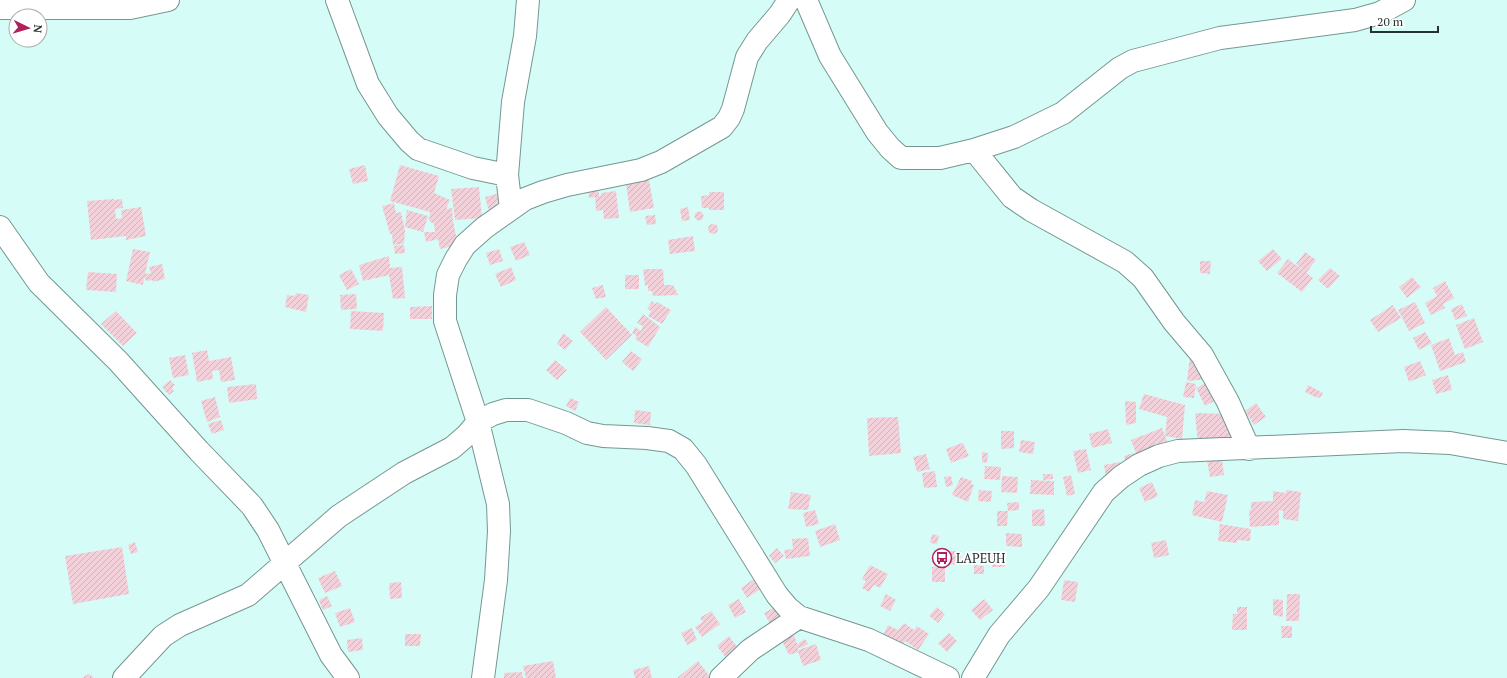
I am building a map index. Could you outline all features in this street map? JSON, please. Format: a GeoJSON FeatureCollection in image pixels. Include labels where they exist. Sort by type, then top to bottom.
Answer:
{"type":"FeatureCollection","features":[{"type":"Feature","properties":{"kind":"street"},"geometry":{"type":"LineString","coordinates":[[0,8],[130,8],[168,0]]}},
{"type":"Feature","properties":{"kind":"street"},"geometry":{"type":"LineString","coordinates":[[337,0],[368,84],[388,116],[409,142],[418,149],[473,168],[507,175]]}},
{"type":"Feature","properties":{"kind":"street"},"geometry":{"type":"LineString","coordinates":[[511,209],[507,175],[513,102],[524,41],[528,0]]}},
{"type":"Feature","properties":{"kind":"street"},"geometry":{"type":"LineString","coordinates":[[483,678],[496,580],[499,531],[498,504],[478,422],[445,321],[445,295],[448,275],[456,259],[466,245],[484,228],[525,199],[567,185],[641,170],[661,162],[722,127],[729,118],[733,109],[747,57],[757,41],[780,14],[789,0]]}},
{"type":"Feature","properties":{"kind":"street"},"geometry":{"type":"LineString","coordinates":[[806,0],[830,56],[877,132],[901,158],[916,159],[940,158],[974,150],[1014,137],[1063,114],[1120,68],[1133,61],[1220,38],[1355,20],[1380,13],[1404,0]]}},
{"type":"Feature","properties":{"kind":"street"},"geometry":{"type":"LineString","coordinates":[[974,150],[1012,197],[1031,210],[1125,262],[1143,278],[1174,322],[1202,355],[1228,402],[1249,449]]}},
{"type":"Feature","properties":{"kind":"street"},"geometry":{"type":"LineString","coordinates":[[0,227],[39,282],[118,361],[199,451],[252,506],[268,530],[331,655],[348,678]]}},
{"type":"Feature","properties":{"kind":"street"},"geometry":{"type":"LineString","coordinates":[[124,678],[163,636],[180,625],[248,595],[339,516],[404,473],[452,448],[467,435],[478,422],[493,414],[506,410],[528,410],[566,423],[587,433],[603,436],[647,438],[669,441],[683,449],[696,465],[777,595],[788,608],[799,616],[869,640],[948,678]]}},
{"type":"Feature","properties":{"kind":"street"},"geometry":{"type":"LineString","coordinates":[[972,678],[999,635],[1040,588],[1104,492],[1121,477],[1139,465],[1159,456],[1178,452],[1403,442],[1450,443],[1507,453]]}},
{"type":"Feature","properties":{"kind":"street"},"geometry":{"type":"LineString","coordinates":[[721,678],[724,673],[750,650],[799,616]]}},
{"type":"Feature","properties":{"kind":"building"},"geometry":{"type":"Polygon","coordinates":[[[365,165],[368,181],[353,184],[349,169],[365,165]]]}},
{"type":"Feature","properties":{"kind":"building"},"geometry":{"type":"Polygon","coordinates":[[[400,165],[439,176],[434,193],[450,200],[446,209],[452,208],[458,245],[440,249],[438,239],[426,242],[424,232],[435,232],[434,224],[429,221],[430,212],[390,201],[400,165]]]}},
{"type":"Feature","properties":{"kind":"building"},"geometry":{"type":"Polygon","coordinates":[[[649,180],[654,208],[630,212],[626,184],[649,180]]]}},
{"type":"Feature","properties":{"kind":"building"},"geometry":{"type":"Polygon","coordinates":[[[479,187],[482,218],[455,220],[451,189],[479,187]]]}},
{"type":"Feature","properties":{"kind":"building"},"geometry":{"type":"Polygon","coordinates":[[[598,187],[599,196],[601,196],[601,193],[616,191],[619,218],[604,219],[603,210],[596,211],[595,197],[589,198],[588,188],[598,187]]]}},
{"type":"Feature","properties":{"kind":"building"},"geometry":{"type":"Polygon","coordinates":[[[504,192],[508,210],[490,215],[485,197],[504,192]]]}},
{"type":"Feature","properties":{"kind":"building"},"geometry":{"type":"Polygon","coordinates":[[[709,192],[724,192],[724,210],[709,210],[709,208],[702,208],[701,196],[709,195],[709,192]]]}},
{"type":"Feature","properties":{"kind":"building"},"geometry":{"type":"Polygon","coordinates":[[[122,199],[123,208],[115,209],[116,219],[122,218],[121,210],[141,207],[146,236],[126,240],[126,236],[91,240],[87,201],[122,199]]]}},
{"type":"Feature","properties":{"kind":"building"},"geometry":{"type":"Polygon","coordinates":[[[394,203],[396,213],[401,212],[405,230],[404,244],[393,245],[392,234],[390,234],[382,206],[394,203]]]}},
{"type":"Feature","properties":{"kind":"building"},"geometry":{"type":"Polygon","coordinates":[[[688,207],[690,220],[682,221],[680,209],[688,207]]]}},
{"type":"Feature","properties":{"kind":"building"},"geometry":{"type":"Polygon","coordinates":[[[407,210],[428,216],[423,232],[405,227],[407,210]]]}},
{"type":"Feature","properties":{"kind":"building"},"geometry":{"type":"Polygon","coordinates":[[[697,212],[701,212],[703,216],[701,220],[697,220],[695,218],[695,214],[697,212]]]}},
{"type":"Feature","properties":{"kind":"building"},"geometry":{"type":"Polygon","coordinates":[[[655,215],[656,224],[647,225],[645,216],[655,215]]]}},
{"type":"Feature","properties":{"kind":"building"},"geometry":{"type":"Polygon","coordinates":[[[711,224],[715,224],[717,225],[717,233],[711,234],[708,231],[708,227],[711,224]]]}},
{"type":"Feature","properties":{"kind":"building"},"geometry":{"type":"Polygon","coordinates":[[[693,236],[695,251],[670,254],[668,240],[693,236]]]}},
{"type":"Feature","properties":{"kind":"building"},"geometry":{"type":"Polygon","coordinates":[[[524,242],[530,255],[516,261],[510,247],[524,242]]]}},
{"type":"Feature","properties":{"kind":"building"},"geometry":{"type":"Polygon","coordinates":[[[404,245],[405,253],[395,254],[394,246],[404,245]]]}},
{"type":"Feature","properties":{"kind":"building"},"geometry":{"type":"Polygon","coordinates":[[[133,249],[150,252],[145,274],[151,273],[149,267],[162,264],[165,279],[153,282],[152,280],[146,281],[144,277],[143,285],[126,281],[133,249]]]}},
{"type":"Feature","properties":{"kind":"building"},"geometry":{"type":"Polygon","coordinates":[[[499,249],[503,261],[490,265],[486,253],[499,249]]]}},
{"type":"Feature","properties":{"kind":"building"},"geometry":{"type":"Polygon","coordinates":[[[1273,249],[1282,259],[1267,271],[1258,261],[1273,249]]]}},
{"type":"Feature","properties":{"kind":"building"},"geometry":{"type":"Polygon","coordinates":[[[1305,252],[1316,260],[1306,273],[1296,264],[1305,252]]]}},
{"type":"Feature","properties":{"kind":"building"},"geometry":{"type":"Polygon","coordinates":[[[389,256],[390,268],[402,267],[405,298],[393,299],[389,275],[363,281],[359,265],[389,256]]]}},
{"type":"Feature","properties":{"kind":"building"},"geometry":{"type":"Polygon","coordinates":[[[1288,259],[1313,278],[1302,292],[1277,273],[1288,259]]]}},
{"type":"Feature","properties":{"kind":"building"},"geometry":{"type":"Polygon","coordinates":[[[1200,261],[1211,261],[1210,274],[1200,273],[1200,261]]]}},
{"type":"Feature","properties":{"kind":"building"},"geometry":{"type":"Polygon","coordinates":[[[511,267],[516,280],[501,287],[495,274],[511,267]]]}},
{"type":"Feature","properties":{"kind":"building"},"geometry":{"type":"Polygon","coordinates":[[[1330,268],[1340,276],[1328,289],[1318,280],[1330,268]]]}},
{"type":"Feature","properties":{"kind":"building"},"geometry":{"type":"Polygon","coordinates":[[[351,269],[359,284],[347,290],[339,275],[351,269]]]}},
{"type":"Feature","properties":{"kind":"building"},"geometry":{"type":"Polygon","coordinates":[[[643,269],[663,269],[664,285],[673,285],[678,295],[653,296],[652,291],[648,291],[648,285],[645,286],[643,269]]]}},
{"type":"Feature","properties":{"kind":"building"},"geometry":{"type":"Polygon","coordinates":[[[88,272],[117,274],[116,292],[86,290],[88,272]]]}},
{"type":"Feature","properties":{"kind":"building"},"geometry":{"type":"Polygon","coordinates":[[[625,275],[639,275],[639,289],[625,289],[625,275]]]}},
{"type":"Feature","properties":{"kind":"building"},"geometry":{"type":"Polygon","coordinates":[[[1412,277],[1421,287],[1407,298],[1399,287],[1412,277]]]}},
{"type":"Feature","properties":{"kind":"building"},"geometry":{"type":"Polygon","coordinates":[[[1445,281],[1454,298],[1443,304],[1445,308],[1431,315],[1425,303],[1437,296],[1433,288],[1445,281]]]}},
{"type":"Feature","properties":{"kind":"building"},"geometry":{"type":"Polygon","coordinates":[[[603,285],[606,297],[596,299],[592,288],[603,285]]]}},
{"type":"Feature","properties":{"kind":"building"},"geometry":{"type":"Polygon","coordinates":[[[296,293],[309,295],[306,312],[285,307],[287,295],[295,296],[296,293]]]}},
{"type":"Feature","properties":{"kind":"building"},"geometry":{"type":"Polygon","coordinates":[[[356,294],[357,309],[341,310],[340,295],[356,294]]]}},
{"type":"Feature","properties":{"kind":"building"},"geometry":{"type":"Polygon","coordinates":[[[652,301],[656,304],[657,302],[671,310],[662,324],[648,316],[651,311],[647,309],[652,301]]]}},
{"type":"Feature","properties":{"kind":"building"},"geometry":{"type":"Polygon","coordinates":[[[1415,302],[1425,323],[1409,331],[1398,310],[1415,302]]]}},
{"type":"Feature","properties":{"kind":"building"},"geometry":{"type":"Polygon","coordinates":[[[1462,304],[1467,316],[1455,320],[1451,309],[1462,304]]]}},
{"type":"Feature","properties":{"kind":"building"},"geometry":{"type":"Polygon","coordinates":[[[1393,305],[1401,318],[1378,332],[1370,320],[1393,305]]]}},
{"type":"Feature","properties":{"kind":"building"},"geometry":{"type":"Polygon","coordinates":[[[432,306],[432,319],[410,319],[410,307],[432,306]]]}},
{"type":"Feature","properties":{"kind":"building"},"geometry":{"type":"Polygon","coordinates":[[[606,307],[632,335],[606,360],[580,332],[606,307]]]}},
{"type":"Feature","properties":{"kind":"building"},"geometry":{"type":"Polygon","coordinates":[[[116,311],[137,333],[123,346],[101,324],[116,311]]]}},
{"type":"Feature","properties":{"kind":"building"},"geometry":{"type":"Polygon","coordinates":[[[351,311],[384,313],[383,331],[350,329],[351,311]]]}},
{"type":"Feature","properties":{"kind":"building"},"geometry":{"type":"Polygon","coordinates":[[[643,314],[660,327],[648,347],[635,339],[637,336],[632,333],[635,327],[641,331],[643,326],[637,323],[643,314]]]}},
{"type":"Feature","properties":{"kind":"building"},"geometry":{"type":"Polygon","coordinates":[[[1474,318],[1483,342],[1465,349],[1456,325],[1474,318]]]}},
{"type":"Feature","properties":{"kind":"building"},"geometry":{"type":"Polygon","coordinates":[[[1425,332],[1432,343],[1419,350],[1413,338],[1425,332]]]}},
{"type":"Feature","properties":{"kind":"building"},"geometry":{"type":"Polygon","coordinates":[[[563,333],[573,341],[565,350],[557,344],[563,333]]]}},
{"type":"Feature","properties":{"kind":"building"},"geometry":{"type":"Polygon","coordinates":[[[1449,338],[1455,355],[1463,352],[1466,362],[1440,371],[1431,345],[1449,338]]]}},
{"type":"Feature","properties":{"kind":"building"},"geometry":{"type":"Polygon","coordinates":[[[207,350],[209,361],[231,357],[235,380],[221,382],[219,370],[212,371],[213,379],[197,382],[192,353],[207,350]]]}},
{"type":"Feature","properties":{"kind":"building"},"geometry":{"type":"Polygon","coordinates":[[[631,351],[642,359],[633,371],[622,362],[631,351]]]}},
{"type":"Feature","properties":{"kind":"building"},"geometry":{"type":"Polygon","coordinates":[[[185,355],[189,375],[173,378],[169,358],[185,355]]]}},
{"type":"Feature","properties":{"kind":"building"},"geometry":{"type":"Polygon","coordinates":[[[1190,356],[1213,379],[1187,381],[1190,356]]]}},
{"type":"Feature","properties":{"kind":"building"},"geometry":{"type":"Polygon","coordinates":[[[555,360],[567,370],[557,380],[546,370],[555,360]]]}},
{"type":"Feature","properties":{"kind":"building"},"geometry":{"type":"Polygon","coordinates":[[[1420,361],[1426,375],[1409,382],[1404,367],[1420,361]]]}},
{"type":"Feature","properties":{"kind":"building"},"geometry":{"type":"Polygon","coordinates":[[[1448,375],[1452,390],[1436,394],[1432,380],[1448,375]]]}},
{"type":"Feature","properties":{"kind":"building"},"geometry":{"type":"Polygon","coordinates":[[[1214,379],[1223,397],[1205,406],[1196,388],[1214,379]]]}},
{"type":"Feature","properties":{"kind":"building"},"geometry":{"type":"Polygon","coordinates":[[[170,380],[175,385],[172,388],[174,391],[169,395],[162,387],[170,380]]]}},
{"type":"Feature","properties":{"kind":"building"},"geometry":{"type":"Polygon","coordinates":[[[1186,382],[1196,384],[1194,398],[1183,397],[1186,382]]]}},
{"type":"Feature","properties":{"kind":"building"},"geometry":{"type":"Polygon","coordinates":[[[256,384],[257,399],[229,403],[227,387],[256,384]]]}},
{"type":"Feature","properties":{"kind":"building"},"geometry":{"type":"Polygon","coordinates":[[[1308,385],[1323,393],[1320,398],[1305,392],[1308,385]]]}},
{"type":"Feature","properties":{"kind":"building"},"geometry":{"type":"Polygon","coordinates":[[[1144,394],[1185,405],[1182,439],[1165,436],[1167,417],[1139,409],[1144,394]]]}},
{"type":"Feature","properties":{"kind":"building"},"geometry":{"type":"Polygon","coordinates":[[[215,397],[220,417],[207,422],[201,401],[215,397]]]}},
{"type":"Feature","properties":{"kind":"building"},"geometry":{"type":"Polygon","coordinates":[[[570,398],[579,402],[575,411],[566,406],[570,398]]]}},
{"type":"Feature","properties":{"kind":"building"},"geometry":{"type":"Polygon","coordinates":[[[1125,401],[1136,402],[1136,423],[1126,425],[1125,401]]]}},
{"type":"Feature","properties":{"kind":"building"},"geometry":{"type":"Polygon","coordinates":[[[1256,403],[1266,417],[1254,425],[1245,411],[1256,403]]]}},
{"type":"Feature","properties":{"kind":"building"},"geometry":{"type":"Polygon","coordinates":[[[635,410],[651,412],[650,425],[634,423],[635,410]]]}},
{"type":"Feature","properties":{"kind":"building"},"geometry":{"type":"Polygon","coordinates":[[[1195,413],[1230,414],[1233,446],[1198,446],[1195,413]]]}},
{"type":"Feature","properties":{"kind":"building"},"geometry":{"type":"Polygon","coordinates":[[[898,417],[901,453],[869,456],[867,418],[898,417]]]}},
{"type":"Feature","properties":{"kind":"building"},"geometry":{"type":"Polygon","coordinates":[[[221,420],[224,430],[212,434],[208,424],[221,420]]]}},
{"type":"Feature","properties":{"kind":"building"},"geometry":{"type":"Polygon","coordinates":[[[1162,428],[1168,444],[1137,456],[1131,440],[1162,428]]]}},
{"type":"Feature","properties":{"kind":"building"},"geometry":{"type":"Polygon","coordinates":[[[1108,429],[1112,443],[1092,448],[1089,434],[1108,429]]]}},
{"type":"Feature","properties":{"kind":"building"},"geometry":{"type":"Polygon","coordinates":[[[1001,431],[1014,431],[1014,448],[1001,449],[1001,431]]]}},
{"type":"Feature","properties":{"kind":"building"},"geometry":{"type":"Polygon","coordinates":[[[1021,440],[1035,442],[1033,454],[1019,452],[1021,440]]]}},
{"type":"Feature","properties":{"kind":"building"},"geometry":{"type":"Polygon","coordinates":[[[962,443],[969,456],[951,463],[946,449],[962,443]]]}},
{"type":"Feature","properties":{"kind":"building"},"geometry":{"type":"Polygon","coordinates":[[[1086,449],[1091,470],[1078,473],[1073,451],[1086,449]]]}},
{"type":"Feature","properties":{"kind":"building"},"geometry":{"type":"Polygon","coordinates":[[[982,452],[988,453],[987,463],[982,462],[982,452]]]}},
{"type":"Feature","properties":{"kind":"building"},"geometry":{"type":"Polygon","coordinates":[[[1134,453],[1137,462],[1127,465],[1124,456],[1134,453]]]}},
{"type":"Feature","properties":{"kind":"building"},"geometry":{"type":"Polygon","coordinates":[[[926,454],[930,469],[917,472],[913,457],[926,454]]]}},
{"type":"Feature","properties":{"kind":"building"},"geometry":{"type":"Polygon","coordinates":[[[1222,459],[1224,475],[1210,477],[1207,461],[1222,459]]]}},
{"type":"Feature","properties":{"kind":"building"},"geometry":{"type":"Polygon","coordinates":[[[1120,462],[1123,473],[1106,477],[1104,465],[1120,462]]]}},
{"type":"Feature","properties":{"kind":"building"},"geometry":{"type":"Polygon","coordinates":[[[985,466],[1001,467],[1000,480],[984,479],[985,466]]]}},
{"type":"Feature","properties":{"kind":"building"},"geometry":{"type":"Polygon","coordinates":[[[935,471],[937,487],[924,488],[922,473],[935,471]]]}},
{"type":"Feature","properties":{"kind":"building"},"geometry":{"type":"Polygon","coordinates":[[[1043,474],[1053,474],[1053,479],[1043,480],[1043,474]]]}},
{"type":"Feature","properties":{"kind":"building"},"geometry":{"type":"Polygon","coordinates":[[[1071,475],[1075,494],[1067,496],[1063,477],[1071,475]]]}},
{"type":"Feature","properties":{"kind":"building"},"geometry":{"type":"Polygon","coordinates":[[[951,476],[953,485],[946,487],[944,477],[951,476]]]}},
{"type":"Feature","properties":{"kind":"building"},"geometry":{"type":"Polygon","coordinates":[[[1002,476],[1018,477],[1017,493],[1001,492],[1002,476]]]}},
{"type":"Feature","properties":{"kind":"building"},"geometry":{"type":"Polygon","coordinates":[[[961,477],[972,481],[971,484],[974,485],[968,502],[952,495],[961,477]]]}},
{"type":"Feature","properties":{"kind":"building"},"geometry":{"type":"Polygon","coordinates":[[[1031,480],[1054,481],[1054,495],[1030,494],[1031,480]]]}},
{"type":"Feature","properties":{"kind":"building"},"geometry":{"type":"Polygon","coordinates":[[[1152,482],[1158,496],[1145,502],[1139,488],[1152,482]]]}},
{"type":"Feature","properties":{"kind":"building"},"geometry":{"type":"Polygon","coordinates":[[[979,490],[992,491],[991,502],[978,501],[979,490]]]}},
{"type":"Feature","properties":{"kind":"building"},"geometry":{"type":"Polygon","coordinates":[[[1286,490],[1301,492],[1298,521],[1283,519],[1283,511],[1279,510],[1279,525],[1250,527],[1249,511],[1251,510],[1251,502],[1273,501],[1273,491],[1286,493],[1286,490]]]}},
{"type":"Feature","properties":{"kind":"building"},"geometry":{"type":"Polygon","coordinates":[[[1207,491],[1228,495],[1222,522],[1192,515],[1195,500],[1204,502],[1207,491]]]}},
{"type":"Feature","properties":{"kind":"building"},"geometry":{"type":"Polygon","coordinates":[[[791,492],[811,495],[808,510],[788,509],[791,492]]]}},
{"type":"Feature","properties":{"kind":"building"},"geometry":{"type":"Polygon","coordinates":[[[1019,502],[1019,510],[1008,511],[1007,503],[1019,502]]]}},
{"type":"Feature","properties":{"kind":"building"},"geometry":{"type":"Polygon","coordinates":[[[1044,509],[1045,526],[1032,526],[1032,510],[1044,509]]]}},
{"type":"Feature","properties":{"kind":"building"},"geometry":{"type":"Polygon","coordinates":[[[815,510],[819,524],[806,527],[803,513],[815,510]]]}},
{"type":"Feature","properties":{"kind":"building"},"geometry":{"type":"Polygon","coordinates":[[[997,511],[1008,511],[1007,526],[997,526],[997,511]]]}},
{"type":"Feature","properties":{"kind":"building"},"geometry":{"type":"Polygon","coordinates":[[[835,524],[840,540],[820,547],[815,531],[835,524]]]}},
{"type":"Feature","properties":{"kind":"building"},"geometry":{"type":"Polygon","coordinates":[[[1220,524],[1251,529],[1250,541],[1237,540],[1237,543],[1218,541],[1220,524]]]}},
{"type":"Feature","properties":{"kind":"building"},"geometry":{"type":"Polygon","coordinates":[[[1006,533],[1022,534],[1022,547],[1006,546],[1006,533]]]}},
{"type":"Feature","properties":{"kind":"building"},"geometry":{"type":"Polygon","coordinates":[[[932,534],[939,536],[937,544],[930,543],[932,534]]]}},
{"type":"Feature","properties":{"kind":"building"},"geometry":{"type":"Polygon","coordinates":[[[808,538],[810,556],[786,559],[784,550],[793,549],[792,539],[808,538]]]}},
{"type":"Feature","properties":{"kind":"building"},"geometry":{"type":"Polygon","coordinates":[[[1166,540],[1169,555],[1154,558],[1151,543],[1166,540]]]}},
{"type":"Feature","properties":{"kind":"building"},"geometry":{"type":"Polygon","coordinates":[[[135,542],[138,552],[131,554],[128,545],[135,542]]]}},
{"type":"Feature","properties":{"kind":"building"},"geometry":{"type":"Polygon","coordinates":[[[122,547],[129,594],[73,604],[65,556],[122,547]]]}},
{"type":"Feature","properties":{"kind":"building"},"geometry":{"type":"Polygon","coordinates":[[[777,548],[784,556],[775,563],[769,556],[777,548]]]}},
{"type":"Feature","properties":{"kind":"building"},"geometry":{"type":"Polygon","coordinates":[[[946,551],[961,551],[961,565],[946,564],[946,551]]]}},
{"type":"Feature","properties":{"kind":"building"},"geometry":{"type":"Polygon","coordinates":[[[992,553],[1005,553],[1005,567],[992,567],[992,553]]]}},
{"type":"Feature","properties":{"kind":"building"},"geometry":{"type":"Polygon","coordinates":[[[870,565],[888,574],[880,588],[874,585],[869,592],[862,588],[866,581],[862,579],[870,565]]]}},
{"type":"Feature","properties":{"kind":"building"},"geometry":{"type":"Polygon","coordinates":[[[974,565],[984,566],[984,574],[974,574],[974,565]]]}},
{"type":"Feature","properties":{"kind":"building"},"geometry":{"type":"Polygon","coordinates":[[[945,566],[945,582],[932,582],[932,567],[945,566]]]}},
{"type":"Feature","properties":{"kind":"building"},"geometry":{"type":"Polygon","coordinates":[[[335,571],[342,586],[325,593],[318,578],[335,571]]]}},
{"type":"Feature","properties":{"kind":"building"},"geometry":{"type":"Polygon","coordinates":[[[754,579],[761,589],[747,598],[741,588],[754,579]]]}},
{"type":"Feature","properties":{"kind":"building"},"geometry":{"type":"Polygon","coordinates":[[[1064,580],[1078,582],[1075,602],[1061,600],[1064,580]]]}},
{"type":"Feature","properties":{"kind":"building"},"geometry":{"type":"Polygon","coordinates":[[[401,582],[402,598],[390,599],[389,583],[401,582]]]}},
{"type":"Feature","properties":{"kind":"building"},"geometry":{"type":"Polygon","coordinates":[[[886,594],[896,600],[890,611],[880,606],[886,594]]]}},
{"type":"Feature","properties":{"kind":"building"},"geometry":{"type":"Polygon","coordinates":[[[1287,594],[1300,594],[1299,621],[1286,621],[1287,594]]]}},
{"type":"Feature","properties":{"kind":"building"},"geometry":{"type":"Polygon","coordinates":[[[327,596],[332,606],[323,610],[319,600],[327,596]]]}},
{"type":"Feature","properties":{"kind":"building"},"geometry":{"type":"Polygon","coordinates":[[[739,599],[746,612],[735,618],[728,605],[739,599]]]}},
{"type":"Feature","properties":{"kind":"building"},"geometry":{"type":"Polygon","coordinates":[[[984,599],[993,610],[980,620],[971,610],[984,599]]]}},
{"type":"Feature","properties":{"kind":"building"},"geometry":{"type":"Polygon","coordinates":[[[1273,599],[1283,600],[1283,617],[1273,615],[1273,599]]]}},
{"type":"Feature","properties":{"kind":"building"},"geometry":{"type":"Polygon","coordinates":[[[775,607],[782,621],[771,626],[764,613],[775,607]]]}},
{"type":"Feature","properties":{"kind":"building"},"geometry":{"type":"Polygon","coordinates":[[[937,607],[945,614],[938,623],[929,616],[937,607]]]}},
{"type":"Feature","properties":{"kind":"building"},"geometry":{"type":"Polygon","coordinates":[[[1237,607],[1247,607],[1247,630],[1232,630],[1233,614],[1237,614],[1237,607]]]}},
{"type":"Feature","properties":{"kind":"building"},"geometry":{"type":"Polygon","coordinates":[[[350,608],[355,622],[340,627],[335,613],[350,608]]]}},
{"type":"Feature","properties":{"kind":"building"},"geometry":{"type":"Polygon","coordinates":[[[711,611],[720,624],[702,637],[695,627],[703,622],[700,618],[711,611]]]}},
{"type":"Feature","properties":{"kind":"building"},"geometry":{"type":"Polygon","coordinates":[[[904,623],[914,630],[917,626],[929,634],[918,650],[905,641],[903,645],[883,635],[888,625],[898,630],[904,623]]]}},
{"type":"Feature","properties":{"kind":"building"},"geometry":{"type":"Polygon","coordinates":[[[1281,626],[1292,626],[1292,638],[1282,638],[1281,626]]]}},
{"type":"Feature","properties":{"kind":"building"},"geometry":{"type":"Polygon","coordinates":[[[692,628],[697,640],[687,645],[681,633],[692,628]]]}},
{"type":"Feature","properties":{"kind":"building"},"geometry":{"type":"Polygon","coordinates":[[[949,633],[957,641],[947,652],[938,643],[949,633]]]}},
{"type":"Feature","properties":{"kind":"building"},"geometry":{"type":"Polygon","coordinates":[[[405,634],[421,634],[420,646],[405,646],[405,634]]]}},
{"type":"Feature","properties":{"kind":"building"},"geometry":{"type":"Polygon","coordinates":[[[794,635],[797,644],[805,639],[808,644],[798,648],[798,650],[816,644],[821,660],[803,666],[798,652],[789,655],[781,639],[794,635]]]}},
{"type":"Feature","properties":{"kind":"building"},"geometry":{"type":"Polygon","coordinates":[[[729,636],[743,655],[731,664],[717,646],[729,636]]]}},
{"type":"Feature","properties":{"kind":"building"},"geometry":{"type":"Polygon","coordinates":[[[362,638],[363,650],[348,652],[347,640],[362,638]]]}},
{"type":"Feature","properties":{"kind":"building"},"geometry":{"type":"Polygon","coordinates":[[[553,661],[556,678],[526,678],[523,666],[553,661]]]}},
{"type":"Feature","properties":{"kind":"building"},"geometry":{"type":"Polygon","coordinates":[[[698,661],[711,678],[677,678],[698,661]]]}},
{"type":"Feature","properties":{"kind":"building"},"geometry":{"type":"Polygon","coordinates":[[[649,666],[652,678],[635,678],[633,670],[649,666]]]}},
{"type":"Feature","properties":{"kind":"building"},"geometry":{"type":"Polygon","coordinates":[[[522,672],[523,678],[504,678],[504,673],[522,672]]]}},
{"type":"Feature","properties":{"kind":"building"},"geometry":{"type":"Polygon","coordinates":[[[89,674],[94,678],[82,678],[85,676],[89,674]]]}},
{"type":"Feature","properties":{"kind":"place","name":"LAPEUH"},"geometry":{"type":"Point","coordinates":[942,558]}}]}
